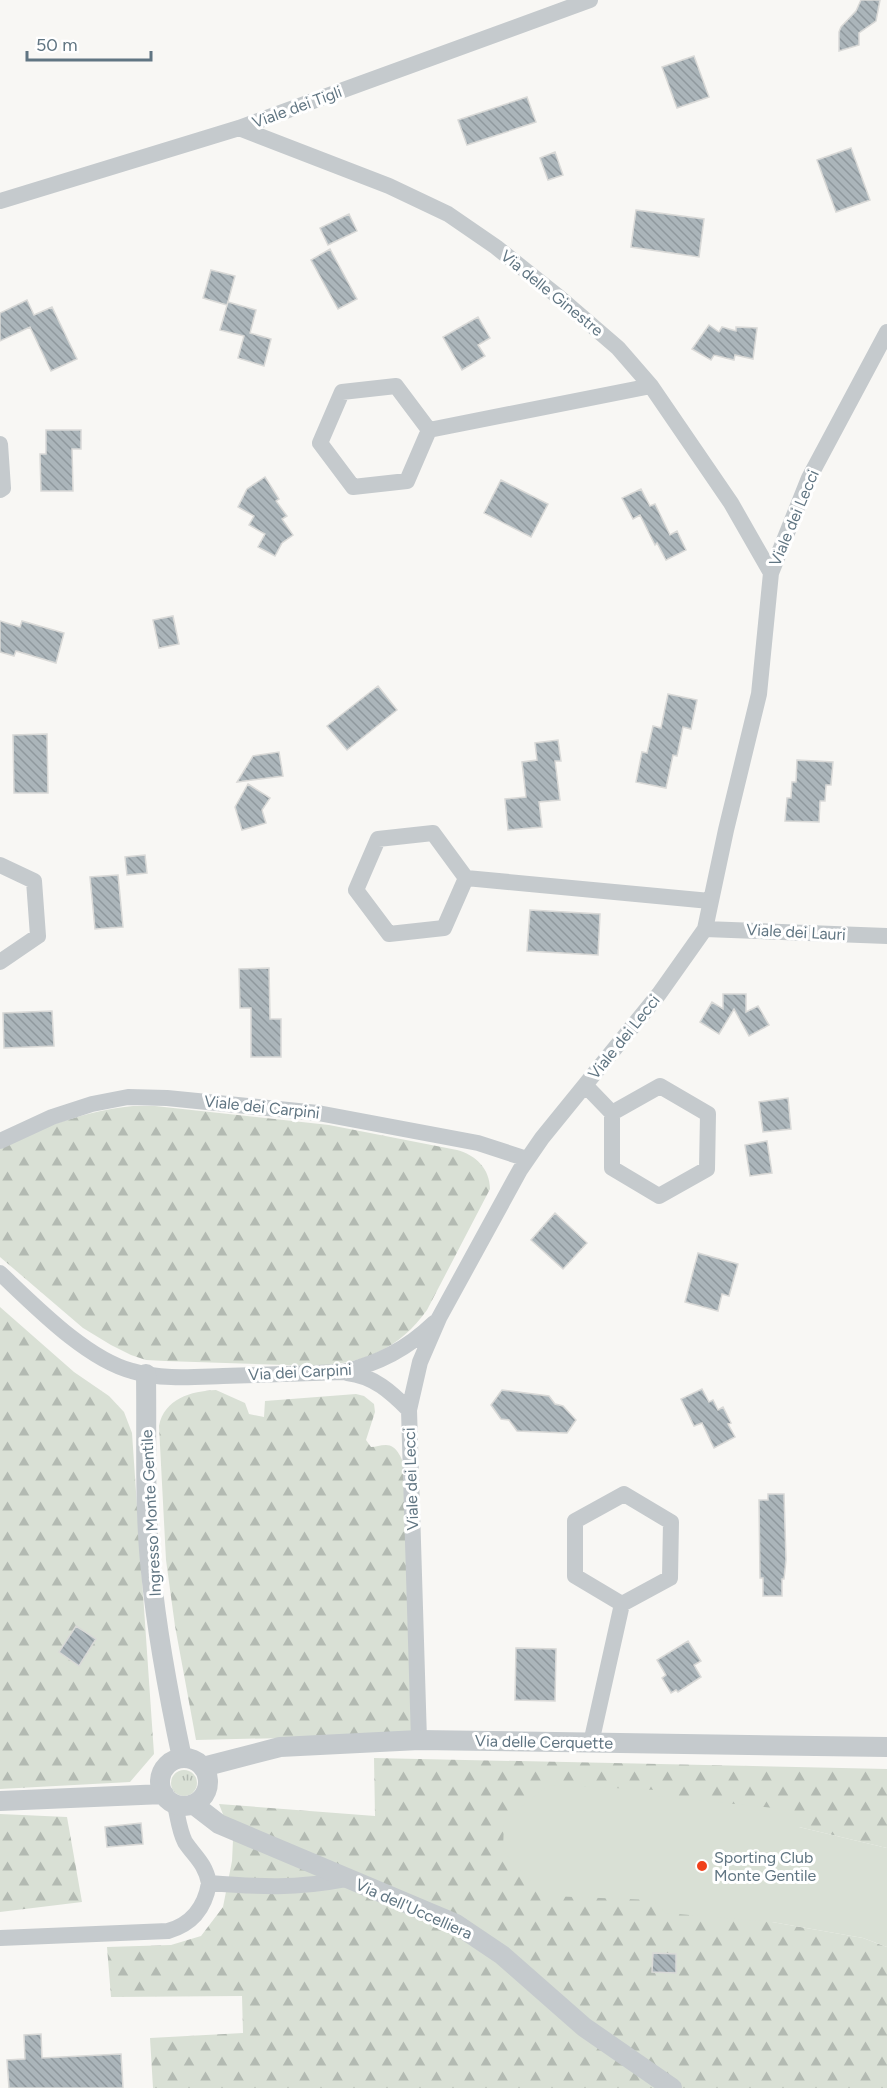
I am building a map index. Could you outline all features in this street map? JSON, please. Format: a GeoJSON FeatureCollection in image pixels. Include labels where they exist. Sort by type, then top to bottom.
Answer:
{"type":"FeatureCollection","features":[{"type":"Feature","properties":{"kind":"street","name":"Viale dei Tigli"},"geometry":{"type":"LineString","coordinates":[[0,201],[238,128],[590,0]]}},
{"type":"Feature","properties":{"kind":"street","name":"Via delle Ginestre"},"geometry":{"type":"LineString","coordinates":[[238,128],[397,189],[448,214],[467,226],[588,321],[627,357],[651,387],[738,514],[771,573]]}},
{"type":"Feature","properties":{"kind":"street","name":"Viale dei Lecci"},"geometry":{"type":"LineString","coordinates":[[419,1740],[409,1410],[420,1362],[439,1318],[527,1159],[659,994],[705,928],[759,694],[771,573],[809,478],[887,332]]}},
{"type":"Feature","properties":{"kind":"street"},"geometry":{"type":"LineString","coordinates":[[396,386],[429,430],[407,481],[353,487],[320,443],[342,392],[396,386]]}},
{"type":"Feature","properties":{"kind":"street"},"geometry":{"type":"LineString","coordinates":[[429,430],[651,387]]}},
{"type":"Feature","properties":{"kind":"street"},"geometry":{"type":"LineString","coordinates":[[0,444],[3,488],[0,490]]}},
{"type":"Feature","properties":{"kind":"street"},"geometry":{"type":"LineString","coordinates":[[466,878],[444,928],[389,934],[356,890],[378,839],[433,833],[466,878],[710,901]]}},
{"type":"Feature","properties":{"kind":"street"},"geometry":{"type":"LineString","coordinates":[[0,865],[34,881],[38,936],[0,962]]}},
{"type":"Feature","properties":{"kind":"street","name":"Viale dei Lauri"},"geometry":{"type":"LineString","coordinates":[[705,928],[887,936]]}},
{"type":"Feature","properties":{"kind":"street"},"geometry":{"type":"LineString","coordinates":[[585,1085],[612,1113],[612,1168],[659,1196],[707,1169],[708,1114],[660,1086],[612,1113]]}},
{"type":"Feature","properties":{"kind":"street","name":"Viale dei Carpini"},"geometry":{"type":"LineString","coordinates":[[0,1141],[52,1117],[92,1104],[128,1097],[167,1098],[318,1113],[478,1143],[527,1159]]}},
{"type":"Feature","properties":{"kind":"street","name":"Via dei Carpini"},"geometry":{"type":"LineString","coordinates":[[0,1273],[45,1315],[91,1350],[118,1366],[146,1374],[183,1377],[343,1372],[361,1368],[396,1354],[439,1318]]}},
{"type":"Feature","properties":{"kind":"street"},"geometry":{"type":"LineString","coordinates":[[343,1372],[374,1380],[409,1410]]}},
{"type":"Feature","properties":{"kind":"street","name":"Ingresso Monte Gentile"},"geometry":{"type":"LineString","coordinates":[[146,1374],[150,1571],[182,1758]]}},
{"type":"Feature","properties":{"kind":"street"},"geometry":{"type":"LineString","coordinates":[[591,1743],[622,1604],[670,1578],[671,1522],[624,1494],[575,1521],[575,1576],[622,1604]]}},
{"type":"Feature","properties":{"kind":"street","name":"Via delle Cerquette"},"geometry":{"type":"LineString","coordinates":[[203,1767],[280,1747],[419,1740],[887,1747]]}},
{"type":"Feature","properties":{"kind":"street"},"geometry":{"type":"LineString","coordinates":[[0,1802],[177,1801],[200,1801],[208,1781],[203,1767],[197,1762],[182,1758],[167,1765],[163,1771],[161,1786],[177,1801],[182,1834],[201,1862],[209,1883],[199,1912],[186,1924],[168,1931],[0,1938]]}},
{"type":"Feature","properties":{"kind":"street","name":"Via dell'Uccelliera"},"geometry":{"type":"LineString","coordinates":[[177,1801],[219,1824],[456,1924],[515,1965],[584,2027],[672,2088]]}},
{"type":"Feature","properties":{"kind":"street"},"geometry":{"type":"LineString","coordinates":[[209,1883],[277,1888],[306,1887],[346,1879]]}},
{"type":"Feature","properties":{"kind":"green space"},"geometry":{"type":"Polygon","coordinates":[[[133,1106],[155,1106],[329,1125],[457,1150],[470,1155],[481,1164],[488,1175],[490,1189],[427,1310],[405,1335],[380,1352],[350,1361],[317,1366],[146,1360],[111,1345],[83,1328],[0,1257],[0,1149],[32,1133],[65,1121],[133,1106]]]}},
{"type":"Feature","properties":{"kind":"green space"},"geometry":{"type":"Polygon","coordinates":[[[0,1307],[74,1372],[109,1396],[124,1412],[132,1433],[154,1754],[130,1782],[0,1789],[0,1307]],[[76,1626],[59,1652],[79,1666],[96,1639],[76,1626]]]}},
{"type":"Feature","properties":{"kind":"green space"},"geometry":{"type":"Polygon","coordinates":[[[216,1390],[245,1403],[249,1414],[264,1417],[265,1401],[356,1394],[364,1396],[374,1404],[375,1412],[366,1440],[371,1447],[386,1445],[393,1447],[405,1466],[413,1735],[196,1740],[175,1626],[166,1560],[159,1426],[166,1409],[180,1398],[197,1392],[216,1390]]]}},
{"type":"Feature","properties":{"kind":"green space"},"geometry":{"type":"Polygon","coordinates":[[[374,1758],[887,1769],[887,1848],[799,1827],[772,1922],[863,1938],[887,1947],[887,2088],[153,2088],[150,2038],[243,2033],[242,1996],[111,1997],[107,1947],[171,1945],[201,1936],[223,1907],[232,1861],[233,1840],[219,1804],[375,1816],[374,1758]]]}},
{"type":"Feature","properties":{"kind":"green space"},"geometry":{"type":"Polygon","coordinates":[[[184,1770],[193,1774],[197,1783],[193,1792],[184,1796],[175,1792],[171,1783],[175,1774],[184,1770]]]}},
{"type":"Feature","properties":{"kind":"green space","name":"Sporting Club Monte Gentile"},"geometry":{"type":"Polygon","coordinates":[[[549,1785],[657,1790],[658,1796],[794,1810],[799,1827],[887,1848],[887,1947],[863,1938],[772,1922],[666,1913],[652,1900],[549,1896],[531,1881],[503,1851],[504,1820],[549,1785]]]}},
{"type":"Feature","properties":{"kind":"green space"},"geometry":{"type":"Polygon","coordinates":[[[0,1814],[67,1817],[82,1902],[0,1912],[0,1814]]]}},
{"type":"Feature","properties":{"kind":"building"},"geometry":{"type":"Polygon","coordinates":[[[861,0],[880,0],[876,21],[859,33],[859,45],[839,51],[841,27],[856,11],[861,0]]]}},
{"type":"Feature","properties":{"kind":"building"},"geometry":{"type":"Polygon","coordinates":[[[694,56],[709,97],[677,108],[662,67],[694,56]]]}},
{"type":"Feature","properties":{"kind":"building"},"geometry":{"type":"Polygon","coordinates":[[[527,97],[536,122],[467,145],[458,120],[527,97]]]}},
{"type":"Feature","properties":{"kind":"building"},"geometry":{"type":"Polygon","coordinates":[[[851,148],[870,200],[836,212],[817,160],[851,148]]]}},
{"type":"Feature","properties":{"kind":"building"},"geometry":{"type":"Polygon","coordinates":[[[555,152],[563,175],[548,180],[540,158],[555,152]]]}},
{"type":"Feature","properties":{"kind":"building"},"geometry":{"type":"Polygon","coordinates":[[[636,210],[704,219],[699,257],[631,247],[636,210]]]}},
{"type":"Feature","properties":{"kind":"building"},"geometry":{"type":"Polygon","coordinates":[[[349,214],[357,231],[328,245],[320,228],[349,214]]]}},
{"type":"Feature","properties":{"kind":"building"},"geometry":{"type":"Polygon","coordinates":[[[330,249],[357,299],[338,309],[311,260],[330,249]]]}},
{"type":"Feature","properties":{"kind":"building"},"geometry":{"type":"Polygon","coordinates":[[[211,270],[235,276],[227,305],[203,298],[211,270]]]}},
{"type":"Feature","properties":{"kind":"building"},"geometry":{"type":"Polygon","coordinates":[[[27,300],[34,315],[52,307],[77,359],[51,371],[30,327],[0,341],[0,313],[27,300]]]}},
{"type":"Feature","properties":{"kind":"building"},"geometry":{"type":"Polygon","coordinates":[[[228,302],[256,310],[250,333],[271,339],[264,366],[238,358],[244,336],[220,330],[228,302]]]}},
{"type":"Feature","properties":{"kind":"building"},"geometry":{"type":"Polygon","coordinates":[[[478,317],[490,338],[478,345],[485,356],[462,370],[443,337],[478,317]]]}},
{"type":"Feature","properties":{"kind":"building"},"geometry":{"type":"Polygon","coordinates":[[[709,325],[719,332],[722,327],[736,331],[736,327],[757,328],[753,359],[735,355],[734,360],[714,355],[711,360],[692,349],[709,325]]]}},
{"type":"Feature","properties":{"kind":"building"},"geometry":{"type":"Polygon","coordinates":[[[46,430],[81,430],[81,449],[72,449],[73,491],[41,491],[40,454],[46,454],[46,430]]]}},
{"type":"Feature","properties":{"kind":"building"},"geometry":{"type":"Polygon","coordinates":[[[265,477],[279,499],[276,501],[287,516],[282,519],[293,535],[282,543],[275,556],[258,547],[265,534],[249,525],[254,516],[238,507],[247,489],[265,477]]]}},
{"type":"Feature","properties":{"kind":"building"},"geometry":{"type":"Polygon","coordinates":[[[501,480],[548,504],[531,537],[484,513],[501,480]]]}},
{"type":"Feature","properties":{"kind":"building"},"geometry":{"type":"Polygon","coordinates":[[[641,489],[650,506],[655,504],[670,535],[677,531],[686,550],[666,560],[657,543],[655,545],[640,515],[633,519],[622,498],[641,489]]]}},
{"type":"Feature","properties":{"kind":"building"},"geometry":{"type":"Polygon","coordinates":[[[173,616],[179,644],[159,648],[153,620],[173,616]]]}},
{"type":"Feature","properties":{"kind":"building"},"geometry":{"type":"Polygon","coordinates":[[[0,621],[20,627],[22,621],[64,633],[56,663],[16,651],[14,656],[0,652],[0,621]]]}},
{"type":"Feature","properties":{"kind":"building"},"geometry":{"type":"Polygon","coordinates":[[[378,686],[397,710],[347,750],[327,726],[378,686]]]}},
{"type":"Feature","properties":{"kind":"building"},"geometry":{"type":"Polygon","coordinates":[[[668,694],[697,700],[691,729],[683,727],[677,756],[673,755],[666,788],[636,782],[642,752],[647,753],[653,726],[661,728],[668,694]]]}},
{"type":"Feature","properties":{"kind":"building"},"geometry":{"type":"Polygon","coordinates":[[[47,734],[48,793],[14,793],[13,735],[47,734]]]}},
{"type":"Feature","properties":{"kind":"building"},"geometry":{"type":"Polygon","coordinates":[[[558,740],[561,761],[555,761],[560,800],[539,802],[542,827],[508,830],[505,799],[526,797],[522,762],[537,760],[535,743],[558,740]]]}},
{"type":"Feature","properties":{"kind":"building"},"geometry":{"type":"Polygon","coordinates":[[[279,752],[283,776],[237,782],[253,756],[279,752]]]}},
{"type":"Feature","properties":{"kind":"building"},"geometry":{"type":"Polygon","coordinates":[[[797,760],[833,762],[831,785],[826,785],[825,801],[820,801],[819,822],[785,821],[787,798],[791,798],[792,782],[796,782],[797,760]]]}},
{"type":"Feature","properties":{"kind":"building"},"geometry":{"type":"Polygon","coordinates":[[[248,784],[270,798],[262,810],[266,823],[242,830],[235,807],[248,784]]]}},
{"type":"Feature","properties":{"kind":"building"},"geometry":{"type":"Polygon","coordinates":[[[145,855],[147,873],[127,875],[125,857],[145,855]]]}},
{"type":"Feature","properties":{"kind":"building"},"geometry":{"type":"Polygon","coordinates":[[[118,875],[123,927],[95,929],[90,877],[118,875]]]}},
{"type":"Feature","properties":{"kind":"building"},"geometry":{"type":"Polygon","coordinates":[[[530,910],[600,914],[598,955],[527,951],[530,910]]]}},
{"type":"Feature","properties":{"kind":"building"},"geometry":{"type":"Polygon","coordinates":[[[269,968],[270,1019],[281,1019],[281,1057],[251,1057],[251,1008],[240,1008],[239,969],[269,968]]]}},
{"type":"Feature","properties":{"kind":"building"},"geometry":{"type":"Polygon","coordinates":[[[723,994],[746,994],[746,1012],[758,1006],[769,1025],[749,1036],[734,1009],[719,1034],[700,1022],[712,1002],[723,1009],[723,994]]]}},
{"type":"Feature","properties":{"kind":"building"},"geometry":{"type":"Polygon","coordinates":[[[52,1011],[54,1046],[4,1048],[3,1013],[52,1011]]]}},
{"type":"Feature","properties":{"kind":"building"},"geometry":{"type":"Polygon","coordinates":[[[788,1098],[791,1129],[763,1132],[759,1102],[788,1098]]]}},
{"type":"Feature","properties":{"kind":"building"},"geometry":{"type":"Polygon","coordinates":[[[767,1141],[772,1173],[750,1176],[745,1145],[767,1141]]]}},
{"type":"Feature","properties":{"kind":"building"},"geometry":{"type":"Polygon","coordinates":[[[555,1213],[587,1243],[563,1269],[531,1240],[555,1213]]]}},
{"type":"Feature","properties":{"kind":"building"},"geometry":{"type":"Polygon","coordinates":[[[698,1253],[738,1264],[729,1296],[722,1294],[718,1311],[685,1302],[698,1253]]]}},
{"type":"Feature","properties":{"kind":"building"},"geometry":{"type":"Polygon","coordinates":[[[702,1389],[709,1402],[713,1400],[718,1410],[723,1407],[735,1437],[714,1448],[702,1423],[694,1426],[681,1399],[702,1389]]]}},
{"type":"Feature","properties":{"kind":"building"},"geometry":{"type":"Polygon","coordinates":[[[502,1390],[549,1396],[555,1404],[563,1406],[576,1420],[567,1433],[517,1431],[509,1420],[501,1419],[491,1405],[502,1390]]]}},
{"type":"Feature","properties":{"kind":"building"},"geometry":{"type":"Polygon","coordinates":[[[768,1494],[784,1494],[786,1560],[784,1579],[782,1579],[782,1596],[763,1596],[763,1578],[760,1578],[759,1500],[768,1500],[768,1494]]]}},
{"type":"Feature","properties":{"kind":"building"},"geometry":{"type":"Polygon","coordinates":[[[76,1626],[96,1639],[79,1666],[59,1652],[76,1626]]]}},
{"type":"Feature","properties":{"kind":"building"},"geometry":{"type":"Polygon","coordinates":[[[688,1641],[701,1661],[694,1665],[701,1677],[678,1692],[676,1690],[671,1693],[662,1678],[666,1675],[657,1660],[688,1641]]]}},
{"type":"Feature","properties":{"kind":"building"},"geometry":{"type":"Polygon","coordinates":[[[516,1648],[556,1649],[555,1701],[515,1700],[516,1648]]]}},
{"type":"Feature","properties":{"kind":"building"},"geometry":{"type":"Polygon","coordinates":[[[141,1823],[143,1844],[107,1847],[105,1827],[141,1823]]]}},
{"type":"Feature","properties":{"kind":"building"},"geometry":{"type":"Polygon","coordinates":[[[653,1953],[676,1954],[676,1973],[652,1972],[653,1953]]]}},
{"type":"Feature","properties":{"kind":"building"},"geometry":{"type":"Polygon","coordinates":[[[41,2034],[42,2058],[121,2054],[123,2088],[9,2088],[7,2060],[25,2059],[24,2035],[41,2034]]]}},
{"type":"Feature","properties":{"kind":"place","name":"Sporting Club Monte Gentile"},"geometry":{"type":"Point","coordinates":[702,1866]}}]}
